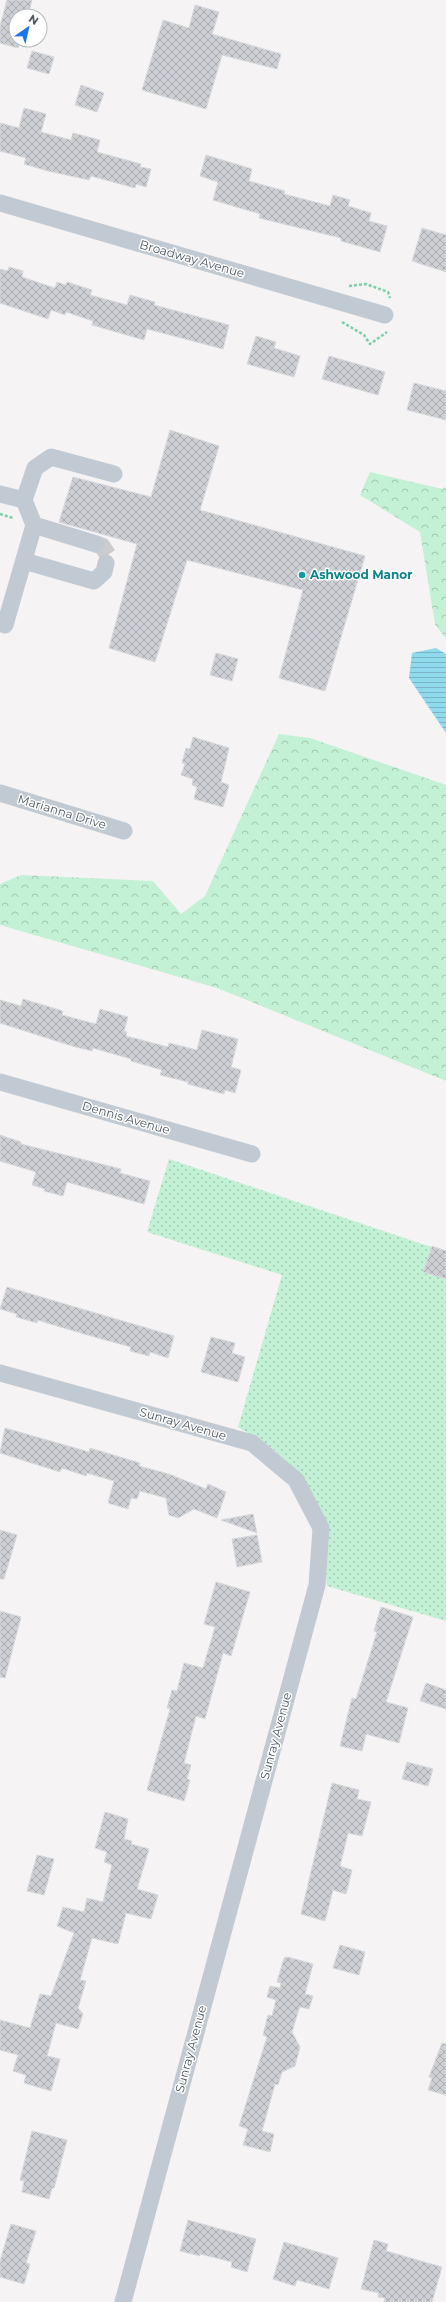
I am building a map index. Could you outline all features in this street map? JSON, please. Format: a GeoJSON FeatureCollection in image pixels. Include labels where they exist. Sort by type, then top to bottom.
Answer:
{"type":"FeatureCollection","features":[{"type":"Feature","properties":{"kind":"street","name":"Broadway Avenue"},"geometry":{"type":"LineString","coordinates":[[0,203],[385,315]]}},
{"type":"Feature","properties":{"kind":"street"},"geometry":{"type":"LineString","coordinates":[[5,625],[34,525],[24,500],[35,468],[51,457],[114,474]]}},
{"type":"Feature","properties":{"kind":"street"},"geometry":{"type":"LineString","coordinates":[[0,494],[24,500]]}},
{"type":"Feature","properties":{"kind":"street"},"geometry":{"type":"LineString","coordinates":[[34,525],[96,544]]}},
{"type":"Feature","properties":{"kind":"street"},"geometry":{"type":"LineString","coordinates":[[24,561],[94,581],[104,572],[106,563]]}},
{"type":"Feature","properties":{"kind":"street","name":"Marianna Drive"},"geometry":{"type":"LineString","coordinates":[[0,793],[124,831]]}},
{"type":"Feature","properties":{"kind":"street","name":"Dennis Avenue"},"geometry":{"type":"LineString","coordinates":[[0,1082],[252,1154]]}},
{"type":"Feature","properties":{"kind":"street","name":"Sunray Avenue"},"geometry":{"type":"LineString","coordinates":[[0,1373],[252,1443],[296,1480],[321,1528],[317,1585],[123,2302]]}},
{"type":"Feature","properties":{"kind":"path"},"geometry":{"type":"LineString","coordinates":[[0,514],[18,519]]}},
{"type":"Feature","properties":{"kind":"green space"},"geometry":{"type":"Polygon","coordinates":[[[370,472],[442,489],[446,487],[446,639],[435,624],[420,532],[360,495],[370,472]]]}},
{"type":"Feature","properties":{"kind":"green space"},"geometry":{"type":"Polygon","coordinates":[[[279,734],[310,738],[446,785],[446,1081],[217,988],[0,925],[0,884],[21,875],[153,881],[181,914],[205,896],[279,734]]]}},
{"type":"Feature","properties":{"kind":"green space"},"geometry":{"type":"Polygon","coordinates":[[[169,1159],[446,1252],[446,1621],[327,1586],[323,1548],[316,1512],[301,1479],[289,1464],[274,1450],[238,1427],[282,1275],[147,1232],[169,1159]]]}},
{"type":"Feature","properties":{"kind":"water"},"geometry":{"type":"Polygon","coordinates":[[[436,648],[446,654],[446,733],[409,678],[412,653],[436,648]]]}},
{"type":"Feature","properties":{"kind":"building"},"geometry":{"type":"Polygon","coordinates":[[[7,0],[32,0],[30,8],[8,8],[8,45],[0,43],[0,26],[7,0]]]}},
{"type":"Feature","properties":{"kind":"building"},"geometry":{"type":"Polygon","coordinates":[[[195,5],[219,12],[212,34],[281,54],[277,69],[222,55],[206,109],[142,90],[163,20],[189,28],[195,5]]]}},
{"type":"Feature","properties":{"kind":"building"},"geometry":{"type":"Polygon","coordinates":[[[32,51],[54,57],[49,74],[27,68],[32,51]]]}},
{"type":"Feature","properties":{"kind":"building"},"geometry":{"type":"Polygon","coordinates":[[[81,85],[104,93],[97,112],[75,105],[81,85]]]}},
{"type":"Feature","properties":{"kind":"building"},"geometry":{"type":"Polygon","coordinates":[[[24,108],[46,114],[41,132],[71,140],[73,133],[100,140],[97,152],[141,164],[140,167],[151,169],[146,187],[136,184],[135,188],[91,176],[89,180],[48,171],[24,164],[26,158],[0,151],[0,123],[19,128],[24,108]]]}},
{"type":"Feature","properties":{"kind":"building"},"geometry":{"type":"Polygon","coordinates":[[[206,155],[252,169],[249,181],[285,191],[284,194],[330,206],[333,195],[350,200],[348,206],[371,213],[369,221],[387,226],[380,252],[341,241],[341,238],[259,218],[260,214],[213,200],[218,182],[200,176],[206,155]]]}},
{"type":"Feature","properties":{"kind":"building"},"geometry":{"type":"Polygon","coordinates":[[[422,228],[446,235],[446,272],[412,261],[422,228]]]}},
{"type":"Feature","properties":{"kind":"building"},"geometry":{"type":"Polygon","coordinates":[[[9,267],[23,271],[22,277],[55,288],[57,282],[66,285],[67,282],[92,290],[90,295],[127,305],[130,295],[155,302],[154,305],[229,325],[223,349],[147,329],[144,340],[92,325],[93,321],[66,312],[65,315],[51,310],[48,319],[0,303],[0,269],[8,271],[9,267]]]}},
{"type":"Feature","properties":{"kind":"building"},"geometry":{"type":"Polygon","coordinates":[[[256,336],[276,342],[274,348],[300,356],[294,377],[247,364],[256,336]]]}},
{"type":"Feature","properties":{"kind":"building"},"geometry":{"type":"Polygon","coordinates":[[[329,356],[385,372],[378,395],[322,379],[329,356]]]}},
{"type":"Feature","properties":{"kind":"building"},"geometry":{"type":"Polygon","coordinates":[[[414,383],[446,391],[446,420],[407,410],[414,383]]]}},
{"type":"Feature","properties":{"kind":"building","name":"Ashwood Manor"},"geometry":{"type":"Polygon","coordinates":[[[170,430],[219,446],[200,510],[365,556],[325,691],[279,678],[303,590],[187,560],[155,662],[109,648],[137,544],[59,522],[73,477],[151,497],[170,430]]]}},
{"type":"Feature","properties":{"kind":"building"},"geometry":{"type":"Polygon","coordinates":[[[216,653],[238,659],[232,681],[210,675],[216,653]]]}},
{"type":"Feature","properties":{"kind":"building"},"geometry":{"type":"Polygon","coordinates":[[[193,737],[229,748],[221,782],[229,785],[223,807],[194,799],[197,787],[192,785],[193,779],[181,775],[185,764],[182,763],[186,748],[190,749],[193,737]]]}},
{"type":"Feature","properties":{"kind":"building"},"geometry":{"type":"Polygon","coordinates":[[[23,999],[63,1011],[62,1015],[96,1024],[100,1009],[128,1017],[124,1031],[127,1032],[126,1036],[168,1047],[169,1043],[197,1050],[202,1030],[238,1039],[231,1067],[241,1070],[235,1093],[225,1090],[224,1094],[188,1084],[188,1082],[160,1075],[162,1070],[131,1061],[131,1059],[93,1048],[92,1051],[72,1046],[0,1023],[0,1000],[21,1006],[23,999]]]}},
{"type":"Feature","properties":{"kind":"building"},"geometry":{"type":"Polygon","coordinates":[[[0,1135],[21,1142],[21,1144],[121,1169],[120,1173],[150,1181],[144,1204],[67,1182],[63,1196],[44,1191],[45,1189],[32,1185],[36,1172],[0,1161],[0,1135]]]}},
{"type":"Feature","properties":{"kind":"building"},"geometry":{"type":"Polygon","coordinates":[[[432,1246],[446,1251],[446,1279],[423,1272],[432,1246]]]}},
{"type":"Feature","properties":{"kind":"building"},"geometry":{"type":"Polygon","coordinates":[[[7,1287],[174,1336],[168,1358],[150,1352],[149,1356],[130,1351],[131,1347],[38,1320],[37,1323],[16,1317],[17,1314],[0,1309],[7,1287]]]}},
{"type":"Feature","properties":{"kind":"building"},"geometry":{"type":"Polygon","coordinates":[[[211,1337],[235,1343],[232,1353],[245,1357],[238,1382],[201,1372],[211,1337]]]}},
{"type":"Feature","properties":{"kind":"building"},"geometry":{"type":"Polygon","coordinates":[[[5,1428],[89,1452],[90,1448],[140,1463],[139,1466],[169,1474],[206,1489],[208,1484],[226,1492],[217,1518],[194,1509],[178,1518],[169,1515],[166,1498],[140,1491],[137,1499],[131,1498],[128,1509],[108,1503],[114,1481],[87,1473],[86,1476],[62,1468],[60,1472],[0,1453],[5,1428]]]}},
{"type":"Feature","properties":{"kind":"building"},"geometry":{"type":"Polygon","coordinates":[[[253,1514],[257,1533],[221,1520],[253,1514]]]}},
{"type":"Feature","properties":{"kind":"building"},"geometry":{"type":"Polygon","coordinates":[[[0,1530],[17,1535],[4,1579],[0,1579],[0,1530]]]}},
{"type":"Feature","properties":{"kind":"building"},"geometry":{"type":"Polygon","coordinates":[[[257,1535],[262,1562],[237,1567],[232,1539],[257,1535]]]}},
{"type":"Feature","properties":{"kind":"building"},"geometry":{"type":"Polygon","coordinates":[[[216,1582],[250,1592],[231,1656],[223,1653],[205,1719],[196,1716],[184,1763],[191,1765],[187,1779],[190,1780],[184,1801],[147,1790],[170,1709],[167,1708],[172,1690],[177,1691],[184,1663],[203,1668],[215,1627],[204,1624],[216,1582]]]}},
{"type":"Feature","properties":{"kind":"building"},"geometry":{"type":"Polygon","coordinates":[[[381,1607],[413,1617],[386,1702],[408,1708],[399,1743],[366,1734],[362,1751],[340,1746],[352,1698],[356,1699],[377,1632],[374,1631],[381,1607]]]}},
{"type":"Feature","properties":{"kind":"building"},"geometry":{"type":"Polygon","coordinates":[[[0,1611],[21,1617],[5,1678],[0,1677],[0,1611]]]}},
{"type":"Feature","properties":{"kind":"building"},"geometry":{"type":"Polygon","coordinates":[[[426,1683],[446,1690],[446,1709],[420,1701],[426,1683]]]}},
{"type":"Feature","properties":{"kind":"building"},"geometry":{"type":"Polygon","coordinates":[[[407,1762],[433,1769],[428,1786],[402,1779],[407,1762]]]}},
{"type":"Feature","properties":{"kind":"building"},"geometry":{"type":"Polygon","coordinates":[[[332,1783],[359,1790],[357,1799],[371,1802],[362,1836],[348,1833],[340,1866],[352,1870],[346,1894],[333,1890],[325,1921],[301,1914],[332,1783]]]}},
{"type":"Feature","properties":{"kind":"building"},"geometry":{"type":"Polygon","coordinates":[[[105,1812],[128,1819],[124,1839],[132,1841],[131,1844],[149,1849],[137,1889],[158,1895],[151,1919],[126,1913],[118,1944],[92,1938],[80,1980],[86,1981],[78,2008],[83,2014],[78,2029],[56,2023],[47,2056],[60,2059],[51,2091],[24,2083],[26,2075],[13,2071],[18,2055],[0,2050],[0,2020],[30,2028],[40,1994],[51,1996],[74,1933],[57,1926],[63,1907],[84,1912],[87,1898],[103,1902],[112,1865],[104,1862],[107,1852],[95,1848],[105,1812]]]}},
{"type":"Feature","properties":{"kind":"building"},"geometry":{"type":"Polygon","coordinates":[[[37,1855],[54,1859],[44,1895],[27,1891],[37,1855]]]}},
{"type":"Feature","properties":{"kind":"building"},"geometry":{"type":"Polygon","coordinates":[[[340,1945],[365,1952],[359,1975],[333,1968],[340,1945]]]}},
{"type":"Feature","properties":{"kind":"building"},"geometry":{"type":"Polygon","coordinates":[[[288,1957],[313,1964],[305,1994],[313,1996],[309,2009],[300,2007],[299,2009],[292,2032],[300,2047],[295,2066],[282,2072],[278,2085],[275,2084],[262,2131],[274,2134],[270,2152],[243,2145],[248,2129],[239,2126],[267,2037],[263,2035],[268,2015],[272,2016],[276,2000],[267,1997],[270,1986],[280,1988],[281,1983],[277,1982],[284,1958],[288,1957]]]}},
{"type":"Feature","properties":{"kind":"building"},"geometry":{"type":"Polygon","coordinates":[[[442,2043],[446,2044],[446,2095],[428,2090],[432,2078],[429,2077],[442,2043]]]}},
{"type":"Feature","properties":{"kind":"building"},"geometry":{"type":"Polygon","coordinates":[[[32,2131],[67,2140],[54,2188],[52,2188],[49,2199],[22,2192],[24,2181],[20,2180],[32,2131]]]}},
{"type":"Feature","properties":{"kind":"building"},"geometry":{"type":"Polygon","coordinates":[[[188,2220],[256,2239],[247,2272],[231,2267],[232,2262],[200,2254],[200,2256],[180,2251],[188,2220]]]}},
{"type":"Feature","properties":{"kind":"building"},"geometry":{"type":"Polygon","coordinates":[[[11,2224],[36,2231],[26,2263],[30,2264],[24,2284],[0,2277],[0,2261],[11,2224]]]}},
{"type":"Feature","properties":{"kind":"building"},"geometry":{"type":"Polygon","coordinates":[[[374,2240],[388,2244],[386,2251],[442,2267],[432,2302],[384,2302],[385,2298],[378,2297],[379,2293],[361,2289],[374,2240]]]}},
{"type":"Feature","properties":{"kind":"building"},"geometry":{"type":"Polygon","coordinates":[[[284,2242],[338,2258],[329,2289],[297,2280],[295,2286],[273,2279],[284,2242]]]}},
{"type":"Feature","properties":{"kind":"tunnel"},"geometry":{"type":"LineString","coordinates":[[96,544],[102,546],[108,555],[106,563]]}},
{"type":"Feature","properties":{"kind":"place","name":"Ashwood Manor"},"geometry":{"type":"Point","coordinates":[302,575]}}]}
